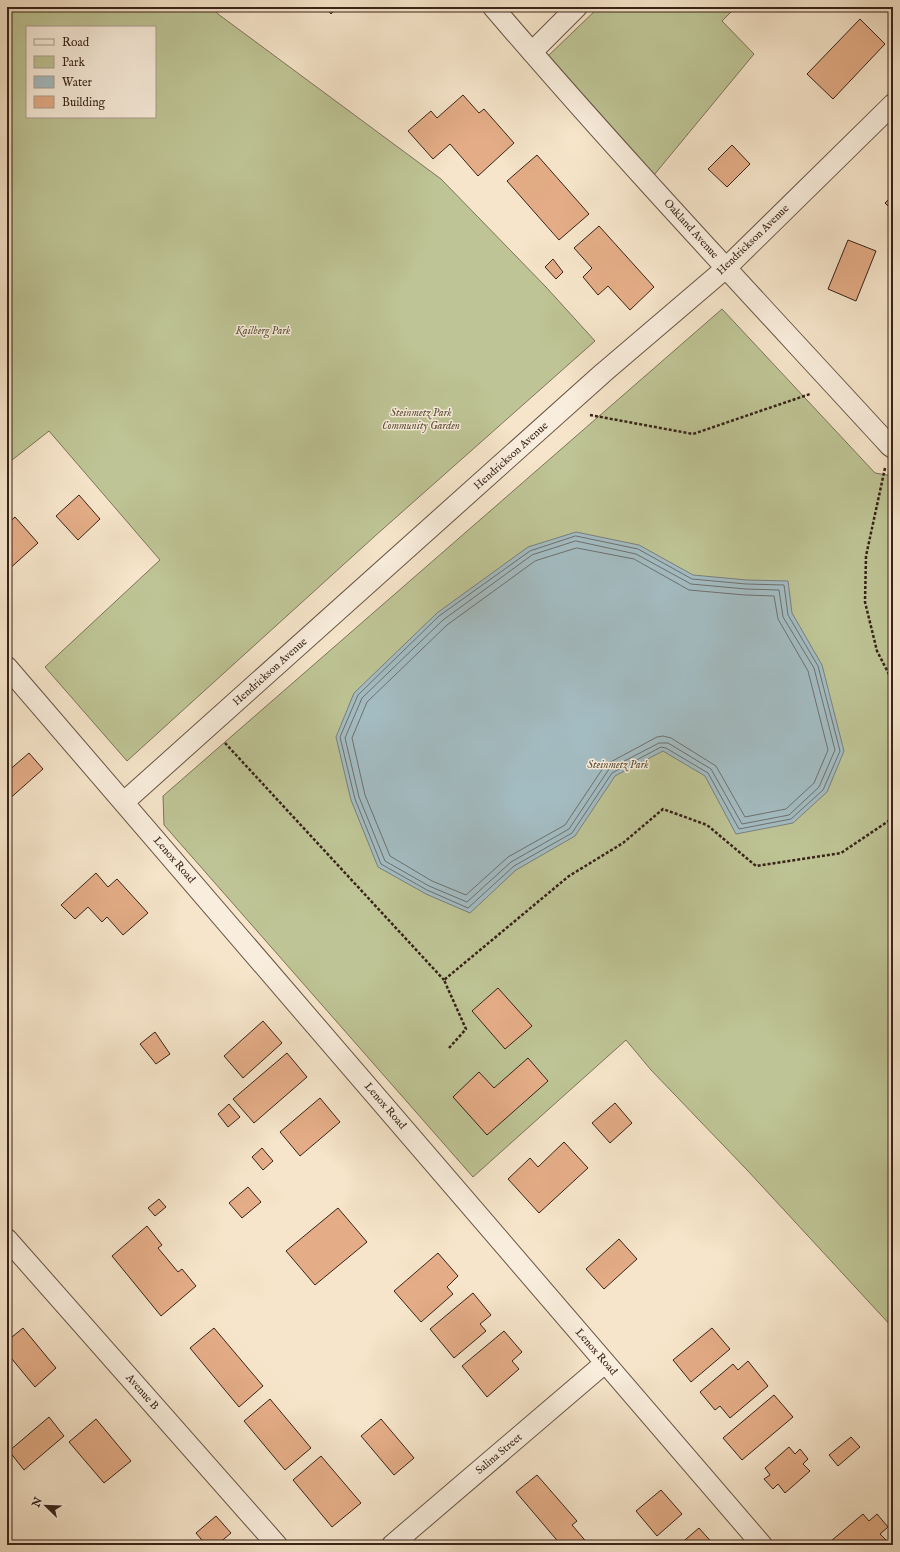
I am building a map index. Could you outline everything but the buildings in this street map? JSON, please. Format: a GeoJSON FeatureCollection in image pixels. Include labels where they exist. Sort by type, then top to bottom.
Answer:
{"type":"FeatureCollection","features":[{"type":"Feature","properties":{"kind":"street","name":"Oakland Avenue"},"geometry":{"type":"LineString","coordinates":[[494,7],[532,52],[726,268],[891,447]]}},
{"type":"Feature","properties":{"kind":"street"},"geometry":{"type":"LineString","coordinates":[[532,52],[577,7]]}},
{"type":"Feature","properties":{"kind":"street","name":"Hendrickson Avenue"},"geometry":{"type":"LineString","coordinates":[[124,802],[562,410],[726,268],[893,104]]}},
{"type":"Feature","properties":{"kind":"street","name":"Lenox Road"},"geometry":{"type":"LineString","coordinates":[[7,667],[762,1545]]}},
{"type":"Feature","properties":{"kind":"street","name":"Avenue B"},"geometry":{"type":"LineString","coordinates":[[7,1239],[277,1545]]}},
{"type":"Feature","properties":{"kind":"street","name":"Salina Street"},"geometry":{"type":"LineString","coordinates":[[392,1545],[606,1363]]}},
{"type":"Feature","properties":{"kind":"path"},"geometry":{"type":"LineString","coordinates":[[562,410],[693,434],[834,386]]}},
{"type":"Feature","properties":{"kind":"path"},"geometry":{"type":"LineString","coordinates":[[891,447],[866,556],[865,602],[877,651],[893,682]]}},
{"type":"Feature","properties":{"kind":"path"},"geometry":{"type":"LineString","coordinates":[[210,726],[444,980],[466,1029],[449,1048]]}},
{"type":"Feature","properties":{"kind":"path"},"geometry":{"type":"LineString","coordinates":[[444,980],[569,876],[623,843],[663,808],[707,825],[756,866],[841,853],[893,818]]}},
{"type":"Feature","properties":{"kind":"green space","name":"Kailberg Park"},"geometry":{"type":"Polygon","coordinates":[[[7,7],[212,7],[218,14],[441,179],[546,287],[595,341],[375,536],[127,761],[45,667],[160,560],[49,431],[7,464],[7,7]]]}},
{"type":"Feature","properties":{"kind":"green space"},"geometry":{"type":"Polygon","coordinates":[[[599,7],[736,7],[722,21],[754,54],[654,175],[548,56],[599,7]]]}},
{"type":"Feature","properties":{"kind":"green space","name":"Steinmetz Park"},"geometry":{"type":"Polygon","coordinates":[[[722,309],[875,473],[893,476],[893,1328],[748,1171],[651,1070],[626,1040],[473,1177],[164,825],[163,796],[722,309]]]}},
{"type":"Feature","properties":{"kind":"water"},"geometry":{"type":"Polygon","coordinates":[[[576,532],[639,545],[693,575],[747,580],[788,581],[792,613],[822,665],[844,751],[827,792],[793,823],[736,834],[705,776],[663,751],[615,776],[575,836],[516,870],[470,913],[426,894],[378,867],[351,800],[336,737],[354,693],[437,613],[528,547],[576,532]]]}},
{"type":"Feature","properties":{"kind":"park label","name":"Steinmetz Park Community Garden"},"geometry":{"type":"Point","coordinates":[421,419]}}]}
